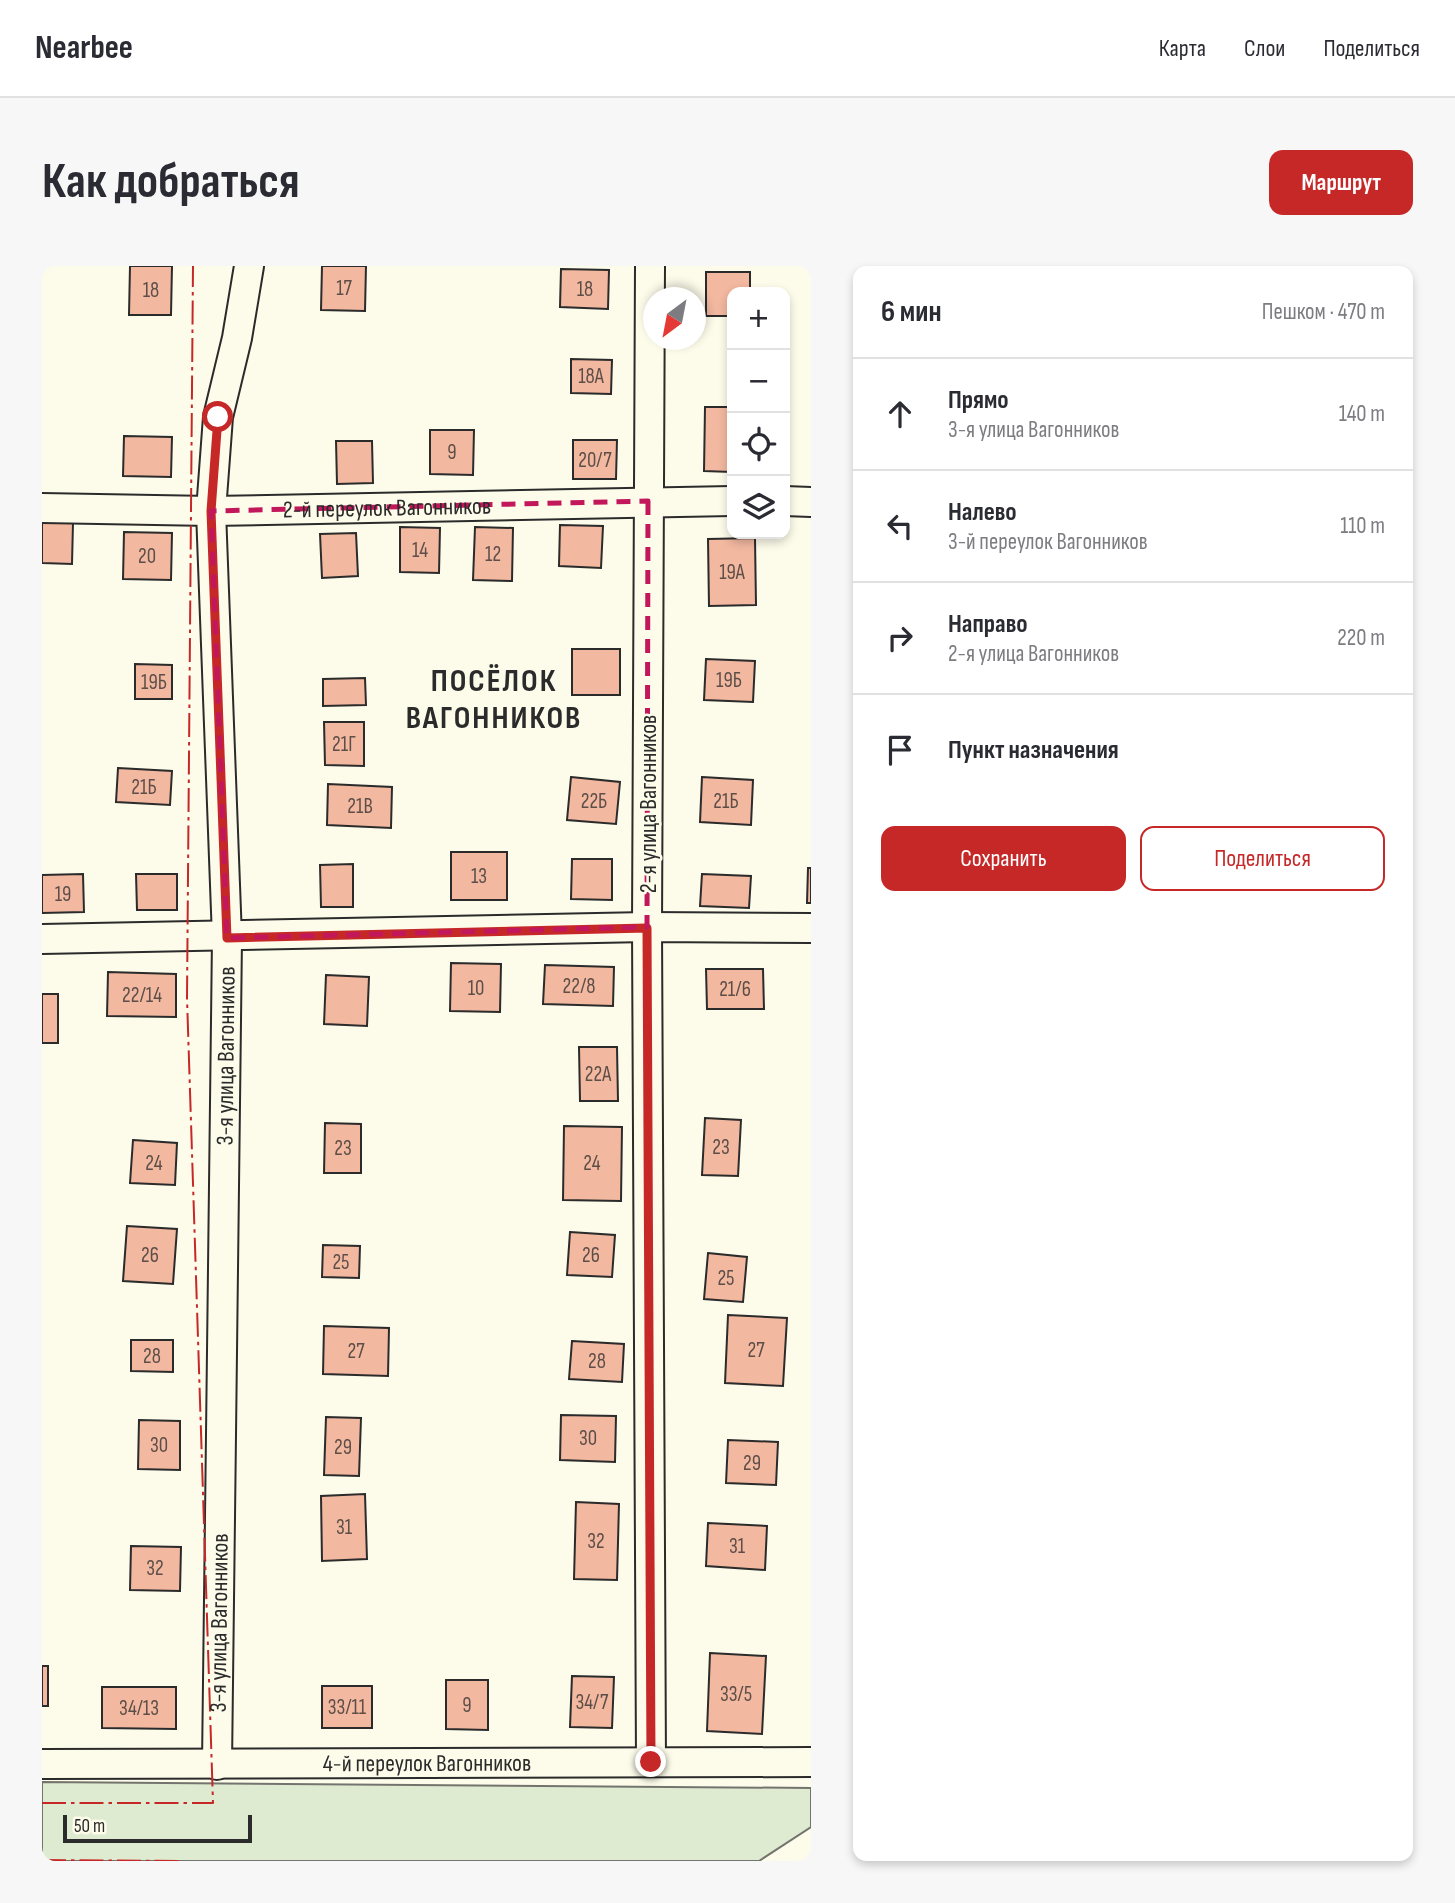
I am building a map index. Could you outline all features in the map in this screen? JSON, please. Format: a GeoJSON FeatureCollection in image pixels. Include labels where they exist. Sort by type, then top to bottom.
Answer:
{"type":"FeatureCollection","features":[{"type":"Feature","properties":{"kind":"street","name":"3-я улица Вагонников"},"geometry":{"type":"LineString","coordinates":[[217,1765],[227,938],[211,511],[218,417],[237,338],[249,266]]}},
{"type":"Feature","properties":{"kind":"street","name":"2-я улица Вагонников"},"geometry":{"type":"LineString","coordinates":[[650,266],[647,928],[651,1762]]}},
{"type":"Feature","properties":{"kind":"street","name":"2-й переулок Вагонников"},"geometry":{"type":"LineString","coordinates":[[42,508],[211,511],[727,501]]}},
{"type":"Feature","properties":{"kind":"street"},"geometry":{"type":"LineString","coordinates":[[790,502],[811,502]]}},
{"type":"Feature","properties":{"kind":"street"},"geometry":{"type":"LineString","coordinates":[[42,939],[227,938],[647,928],[811,928]]}},
{"type":"Feature","properties":{"kind":"street","name":"4-й переулок Вагонников"},"geometry":{"type":"LineString","coordinates":[[42,1764],[811,1762]]}},
{"type":"Feature","properties":{"kind":"highlighted area"},"geometry":{"type":"Polygon","coordinates":[[[648,501],[647,927],[227,938],[211,511],[648,501]]]}},
{"type":"Feature","properties":{"kind":"green space"},"geometry":{"type":"Polygon","coordinates":[[[42,1782],[811,1788],[811,1827],[759,1861],[42,1861],[42,1782]]]}},
{"type":"Feature","properties":{"kind":"building"},"geometry":{"type":"Polygon","coordinates":[[[130,266],[172,266],[171,315],[129,315],[130,266]]]}},
{"type":"Feature","properties":{"kind":"building"},"geometry":{"type":"Polygon","coordinates":[[[322,266],[366,266],[365,311],[321,310],[322,266]]]}},
{"type":"Feature","properties":{"kind":"building"},"geometry":{"type":"Polygon","coordinates":[[[561,269],[609,270],[608,309],[560,307],[561,269]]]}},
{"type":"Feature","properties":{"kind":"building"},"geometry":{"type":"Polygon","coordinates":[[[706,272],[750,272],[750,287],[727,287],[727,316],[706,316],[706,272]]]}},
{"type":"Feature","properties":{"kind":"building"},"geometry":{"type":"Polygon","coordinates":[[[571,359],[612,360],[611,394],[571,393],[571,359]]]}},
{"type":"Feature","properties":{"kind":"building"},"geometry":{"type":"Polygon","coordinates":[[[705,407],[727,407],[727,472],[704,471],[705,407]]]}},
{"type":"Feature","properties":{"kind":"building"},"geometry":{"type":"Polygon","coordinates":[[[430,430],[474,430],[473,475],[430,474],[430,430]]]}},
{"type":"Feature","properties":{"kind":"building"},"geometry":{"type":"Polygon","coordinates":[[[124,436],[172,437],[171,477],[123,476],[124,436]]]}},
{"type":"Feature","properties":{"kind":"building"},"geometry":{"type":"Polygon","coordinates":[[[573,440],[617,440],[616,479],[573,479],[573,440]]]}},
{"type":"Feature","properties":{"kind":"building"},"geometry":{"type":"Polygon","coordinates":[[[336,441],[372,441],[373,483],[337,484],[336,441]]]}},
{"type":"Feature","properties":{"kind":"building"},"geometry":{"type":"Polygon","coordinates":[[[42,522],[73,523],[72,564],[42,563],[42,522]]]}},
{"type":"Feature","properties":{"kind":"building"},"geometry":{"type":"Polygon","coordinates":[[[560,525],[603,526],[601,568],[559,566],[560,525]]]}},
{"type":"Feature","properties":{"kind":"building"},"geometry":{"type":"Polygon","coordinates":[[[400,527],[440,528],[439,573],[400,572],[400,527]]]}},
{"type":"Feature","properties":{"kind":"building"},"geometry":{"type":"Polygon","coordinates":[[[475,527],[513,528],[512,581],[473,580],[475,527]]]}},
{"type":"Feature","properties":{"kind":"building"},"geometry":{"type":"Polygon","coordinates":[[[124,532],[172,533],[171,580],[123,579],[124,532]]]}},
{"type":"Feature","properties":{"kind":"building"},"geometry":{"type":"Polygon","coordinates":[[[356,533],[358,576],[322,578],[320,534],[356,533]]]}},
{"type":"Feature","properties":{"kind":"building"},"geometry":{"type":"Polygon","coordinates":[[[708,539],[755,539],[756,605],[709,606],[708,539]]]}},
{"type":"Feature","properties":{"kind":"building"},"geometry":{"type":"Polygon","coordinates":[[[572,649],[620,649],[620,695],[572,695],[572,649]]]}},
{"type":"Feature","properties":{"kind":"building"},"geometry":{"type":"Polygon","coordinates":[[[706,659],[755,661],[753,702],[704,700],[706,659]]]}},
{"type":"Feature","properties":{"kind":"building"},"geometry":{"type":"Polygon","coordinates":[[[135,664],[172,665],[172,699],[135,699],[135,664]]]}},
{"type":"Feature","properties":{"kind":"building"},"geometry":{"type":"Polygon","coordinates":[[[365,678],[366,705],[323,706],[323,679],[365,678]]]}},
{"type":"Feature","properties":{"kind":"building"},"geometry":{"type":"Polygon","coordinates":[[[324,722],[364,722],[364,766],[325,765],[324,722]]]}},
{"type":"Feature","properties":{"kind":"building"},"geometry":{"type":"Polygon","coordinates":[[[118,768],[172,771],[170,805],[116,802],[118,768]]]}},
{"type":"Feature","properties":{"kind":"building"},"geometry":{"type":"Polygon","coordinates":[[[571,777],[620,782],[616,824],[567,820],[571,777]]]}},
{"type":"Feature","properties":{"kind":"building"},"geometry":{"type":"Polygon","coordinates":[[[702,777],[753,780],[751,825],[700,822],[702,777]]]}},
{"type":"Feature","properties":{"kind":"building"},"geometry":{"type":"Polygon","coordinates":[[[328,784],[392,787],[391,828],[327,825],[328,784]]]}},
{"type":"Feature","properties":{"kind":"building"},"geometry":{"type":"Polygon","coordinates":[[[451,852],[507,852],[507,900],[451,900],[451,852]]]}},
{"type":"Feature","properties":{"kind":"building"},"geometry":{"type":"Polygon","coordinates":[[[572,859],[612,859],[612,900],[571,899],[572,859]]]}},
{"type":"Feature","properties":{"kind":"building"},"geometry":{"type":"Polygon","coordinates":[[[353,864],[353,907],[321,907],[320,865],[353,864]]]}},
{"type":"Feature","properties":{"kind":"building"},"geometry":{"type":"Polygon","coordinates":[[[808,868],[811,868],[811,903],[807,903],[808,868]]]}},
{"type":"Feature","properties":{"kind":"building"},"geometry":{"type":"Polygon","coordinates":[[[83,874],[84,912],[42,913],[42,875],[83,874]]]}},
{"type":"Feature","properties":{"kind":"building"},"geometry":{"type":"Polygon","coordinates":[[[136,874],[177,874],[177,910],[137,910],[136,874]]]}},
{"type":"Feature","properties":{"kind":"building"},"geometry":{"type":"Polygon","coordinates":[[[702,874],[751,876],[749,908],[700,906],[702,874]]]}},
{"type":"Feature","properties":{"kind":"building"},"geometry":{"type":"Polygon","coordinates":[[[451,963],[501,964],[500,1012],[450,1011],[451,963]]]}},
{"type":"Feature","properties":{"kind":"building"},"geometry":{"type":"Polygon","coordinates":[[[545,965],[614,967],[613,1006],[543,1004],[545,965]]]}},
{"type":"Feature","properties":{"kind":"building"},"geometry":{"type":"Polygon","coordinates":[[[706,969],[763,969],[764,1009],[707,1009],[706,969]]]}},
{"type":"Feature","properties":{"kind":"building"},"geometry":{"type":"Polygon","coordinates":[[[108,972],[176,974],[176,1017],[107,1016],[108,972]]]}},
{"type":"Feature","properties":{"kind":"building"},"geometry":{"type":"Polygon","coordinates":[[[326,975],[369,977],[367,1026],[324,1024],[326,975]]]}},
{"type":"Feature","properties":{"kind":"building"},"geometry":{"type":"Polygon","coordinates":[[[42,994],[58,994],[58,1043],[42,1043],[42,994]]]}},
{"type":"Feature","properties":{"kind":"building"},"geometry":{"type":"Polygon","coordinates":[[[579,1047],[617,1047],[618,1101],[580,1101],[579,1047]]]}},
{"type":"Feature","properties":{"kind":"building"},"geometry":{"type":"Polygon","coordinates":[[[705,1118],[741,1120],[738,1176],[702,1175],[705,1118]]]}},
{"type":"Feature","properties":{"kind":"building"},"geometry":{"type":"Polygon","coordinates":[[[325,1123],[361,1124],[361,1173],[324,1173],[325,1123]]]}},
{"type":"Feature","properties":{"kind":"building"},"geometry":{"type":"Polygon","coordinates":[[[564,1126],[622,1127],[621,1201],[563,1200],[564,1126]]]}},
{"type":"Feature","properties":{"kind":"building"},"geometry":{"type":"Polygon","coordinates":[[[133,1140],[177,1143],[175,1185],[130,1183],[133,1140]]]}},
{"type":"Feature","properties":{"kind":"building"},"geometry":{"type":"Polygon","coordinates":[[[127,1226],[177,1229],[173,1284],[123,1281],[127,1226]]]}},
{"type":"Feature","properties":{"kind":"building"},"geometry":{"type":"Polygon","coordinates":[[[570,1232],[615,1235],[612,1277],[567,1275],[570,1232]]]}},
{"type":"Feature","properties":{"kind":"building"},"geometry":{"type":"Polygon","coordinates":[[[323,1245],[360,1246],[359,1278],[322,1277],[323,1245]]]}},
{"type":"Feature","properties":{"kind":"building"},"geometry":{"type":"Polygon","coordinates":[[[708,1253],[747,1257],[743,1302],[704,1299],[708,1253]]]}},
{"type":"Feature","properties":{"kind":"building"},"geometry":{"type":"Polygon","coordinates":[[[728,1315],[787,1318],[783,1386],[725,1383],[728,1315]]]}},
{"type":"Feature","properties":{"kind":"building"},"geometry":{"type":"Polygon","coordinates":[[[324,1326],[389,1328],[388,1376],[323,1374],[324,1326]]]}},
{"type":"Feature","properties":{"kind":"building"},"geometry":{"type":"Polygon","coordinates":[[[131,1340],[173,1340],[173,1372],[131,1371],[131,1340]]]}},
{"type":"Feature","properties":{"kind":"building"},"geometry":{"type":"Polygon","coordinates":[[[572,1341],[624,1344],[622,1382],[569,1379],[572,1341]]]}},
{"type":"Feature","properties":{"kind":"building"},"geometry":{"type":"Polygon","coordinates":[[[561,1415],[616,1416],[615,1462],[560,1460],[561,1415]]]}},
{"type":"Feature","properties":{"kind":"building"},"geometry":{"type":"Polygon","coordinates":[[[326,1417],[361,1418],[359,1476],[324,1475],[326,1417]]]}},
{"type":"Feature","properties":{"kind":"building"},"geometry":{"type":"Polygon","coordinates":[[[139,1420],[180,1421],[180,1470],[138,1469],[139,1420]]]}},
{"type":"Feature","properties":{"kind":"building"},"geometry":{"type":"Polygon","coordinates":[[[728,1440],[778,1442],[776,1485],[726,1483],[728,1440]]]}},
{"type":"Feature","properties":{"kind":"building"},"geometry":{"type":"Polygon","coordinates":[[[365,1494],[367,1559],[322,1561],[321,1496],[365,1494]]]}},
{"type":"Feature","properties":{"kind":"building"},"geometry":{"type":"Polygon","coordinates":[[[576,1502],[619,1504],[617,1580],[574,1579],[576,1502]]]}},
{"type":"Feature","properties":{"kind":"building"},"geometry":{"type":"Polygon","coordinates":[[[708,1523],[767,1526],[765,1570],[706,1566],[708,1523]]]}},
{"type":"Feature","properties":{"kind":"building"},"geometry":{"type":"Polygon","coordinates":[[[131,1546],[181,1547],[180,1591],[130,1590],[131,1546]]]}},
{"type":"Feature","properties":{"kind":"building"},"geometry":{"type":"Polygon","coordinates":[[[710,1653],[766,1656],[762,1734],[707,1731],[710,1653]]]}},
{"type":"Feature","properties":{"kind":"building"},"geometry":{"type":"Polygon","coordinates":[[[42,1666],[48,1666],[48,1706],[42,1706],[42,1666]]]}},
{"type":"Feature","properties":{"kind":"building"},"geometry":{"type":"Polygon","coordinates":[[[572,1676],[614,1677],[612,1728],[570,1727],[572,1676]]]}},
{"type":"Feature","properties":{"kind":"building"},"geometry":{"type":"Polygon","coordinates":[[[446,1680],[488,1680],[488,1730],[446,1729],[446,1680]]]}},
{"type":"Feature","properties":{"kind":"building"},"geometry":{"type":"Polygon","coordinates":[[[322,1686],[372,1686],[372,1728],[322,1728],[322,1686]]]}},
{"type":"Feature","properties":{"kind":"building"},"geometry":{"type":"Polygon","coordinates":[[[102,1687],[176,1687],[176,1729],[102,1728],[102,1687]]]}},
{"type":"Feature","properties":{"kind":"power"},"geometry":{"type":"LineString","coordinates":[[42,1803],[213,1803],[187,998],[193,266]]}},
{"type":"Feature","properties":{"kind":"power"},"geometry":{"type":"LineString","coordinates":[[42,1860],[182,1861]]}},
{"type":"Feature","properties":{"kind":"district","name":"ПОСЁЛОК ВАГОННИКОВ"},"geometry":{"type":"Point","coordinates":[494,698]}},
{"type":"Feature","properties":{"kind":"route"},"geometry":{"type":"LineString","coordinates":[[218,417],[211,511],[227,938],[647,928],[651,1762]]}}]}
